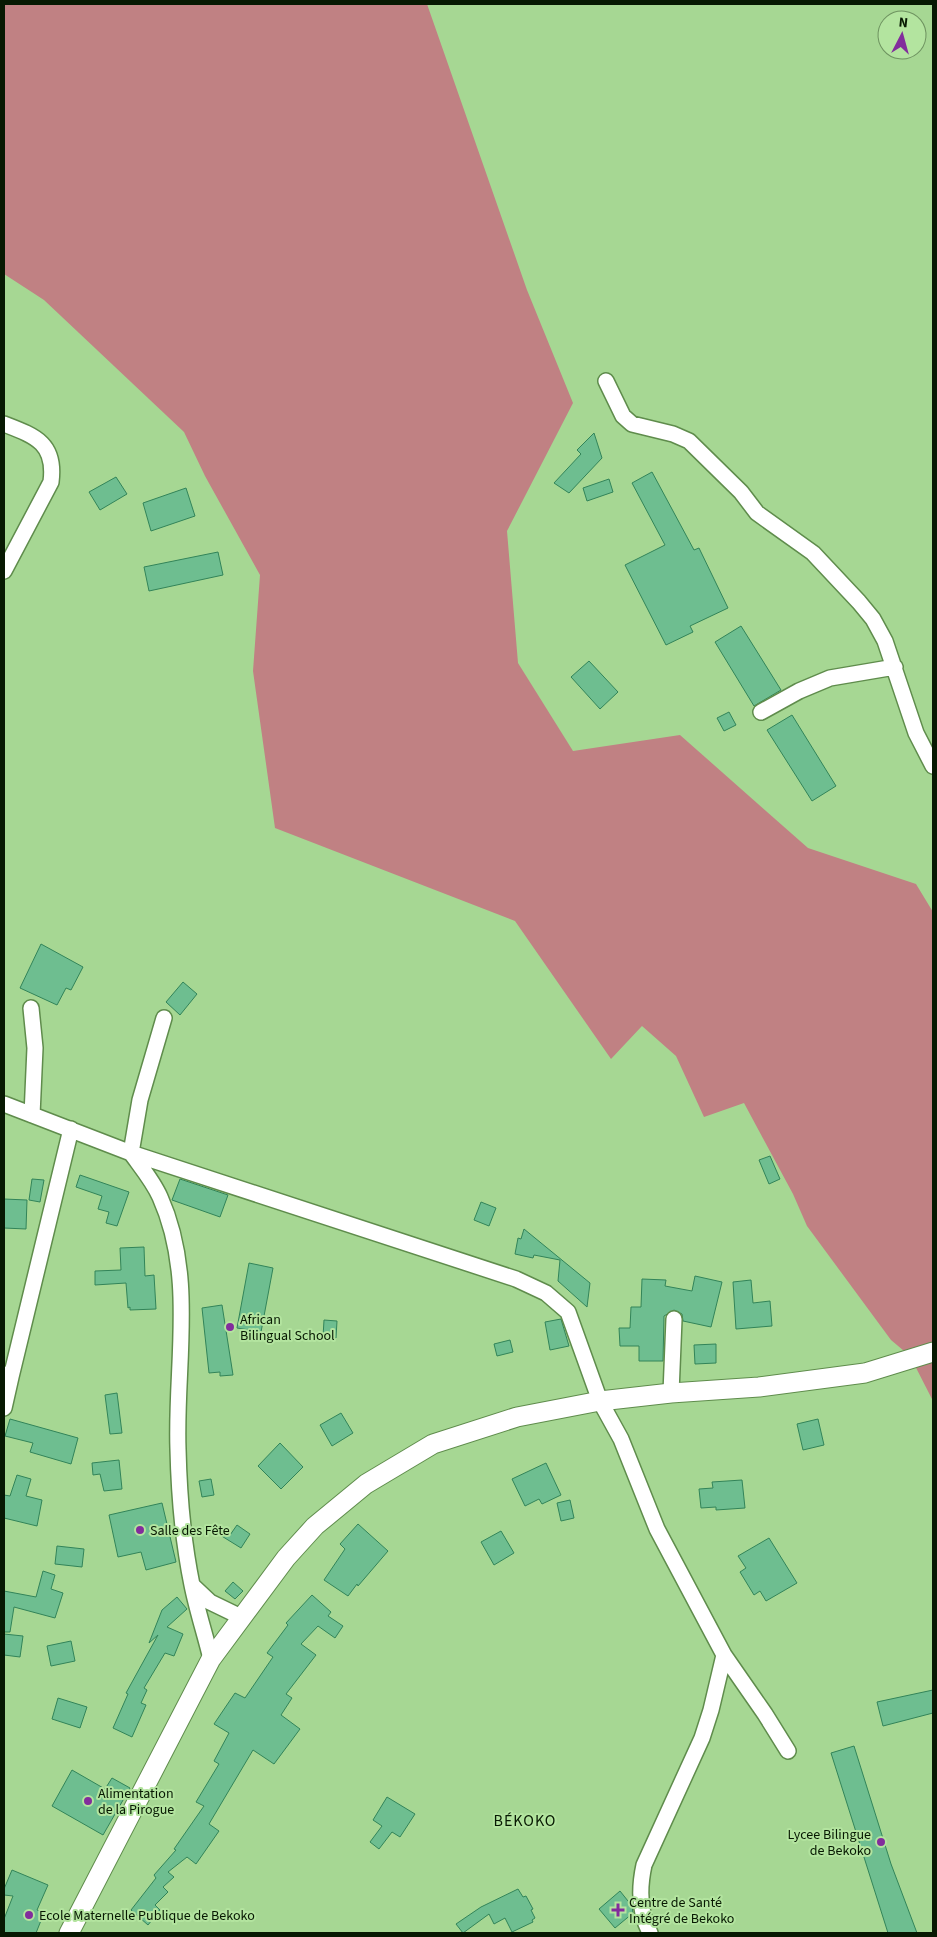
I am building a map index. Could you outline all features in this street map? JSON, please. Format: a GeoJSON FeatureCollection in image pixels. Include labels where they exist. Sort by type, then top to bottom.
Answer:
{"type":"FeatureCollection","features":[{"type":"Feature","properties":{"kind":"main road"},"geometry":{"type":"LineString","coordinates":[[69,1933],[211,1659],[286,1558],[315,1526],[366,1484],[433,1444],[517,1417],[600,1402],[671,1393],[758,1387],[865,1373],[933,1352]]}},
{"type":"Feature","properties":{"kind":"street"},"geometry":{"type":"LineString","coordinates":[[606,381],[623,416],[632,424],[673,434],[689,441],[729,480],[757,513],[813,553],[872,619],[884,641],[916,733],[933,766]]}},
{"type":"Feature","properties":{"kind":"street"},"geometry":{"type":"LineString","coordinates":[[4,424],[36,436],[48,450],[53,465],[51,482],[4,571]]}},
{"type":"Feature","properties":{"kind":"street"},"geometry":{"type":"LineString","coordinates":[[761,712],[799,691],[830,678],[894,667]]}},
{"type":"Feature","properties":{"kind":"street"},"geometry":{"type":"LineString","coordinates":[[31,1008],[35,1048],[32,1116]]}},
{"type":"Feature","properties":{"kind":"street"},"geometry":{"type":"LineString","coordinates":[[164,1018],[140,1100],[131,1153],[160,1196],[171,1226],[177,1252],[182,1336],[178,1447],[180,1501],[192,1585],[211,1659]]}},
{"type":"Feature","properties":{"kind":"street"},"geometry":{"type":"LineString","coordinates":[[4,1104],[131,1153],[507,1276],[546,1294],[568,1312],[600,1402],[625,1447],[657,1529],[724,1655],[788,1751]]}},
{"type":"Feature","properties":{"kind":"street"},"geometry":{"type":"LineString","coordinates":[[4,1408],[8,1375],[71,1129]]}},
{"type":"Feature","properties":{"kind":"street"},"geometry":{"type":"LineString","coordinates":[[671,1393],[674,1319]]}},
{"type":"Feature","properties":{"kind":"street"},"geometry":{"type":"LineString","coordinates":[[192,1585],[210,1602],[241,1617]]}},
{"type":"Feature","properties":{"kind":"street"},"geometry":{"type":"LineString","coordinates":[[650,1933],[640,1900],[640,1884],[644,1865],[702,1738],[711,1710],[724,1655]]}},
{"type":"Feature","properties":{"kind":"shaded area"},"geometry":{"type":"Polygon","coordinates":[[[4,4],[427,4],[527,290],[573,403],[507,531],[518,663],[573,751],[680,735],[808,848],[916,884],[933,912],[933,1401],[910,1356],[891,1340],[807,1226],[793,1194],[744,1103],[704,1117],[676,1056],[642,1026],[611,1059],[515,921],[275,828],[253,671],[260,575],[205,476],[184,432],[44,300],[4,274],[4,4]]]}},
{"type":"Feature","properties":{"kind":"building"},"geometry":{"type":"Polygon","coordinates":[[[594,433],[602,458],[569,493],[554,483],[581,454],[577,450],[594,433]]]}},
{"type":"Feature","properties":{"kind":"building"},"geometry":{"type":"Polygon","coordinates":[[[652,472],[694,550],[699,548],[728,608],[690,626],[693,632],[666,645],[625,565],[665,545],[632,483],[652,472]]]}},
{"type":"Feature","properties":{"kind":"building"},"geometry":{"type":"Polygon","coordinates":[[[116,477],[127,494],[100,510],[89,492],[116,477]]]}},
{"type":"Feature","properties":{"kind":"building"},"geometry":{"type":"Polygon","coordinates":[[[609,479],[613,492],[587,501],[583,488],[609,479]]]}},
{"type":"Feature","properties":{"kind":"building"},"geometry":{"type":"Polygon","coordinates":[[[186,488],[195,516],[151,531],[143,503],[186,488]]]}},
{"type":"Feature","properties":{"kind":"building"},"geometry":{"type":"Polygon","coordinates":[[[218,552],[223,575],[149,591],[144,567],[218,552]]]}},
{"type":"Feature","properties":{"kind":"building"},"geometry":{"type":"Polygon","coordinates":[[[741,626],[781,690],[754,706],[715,642],[741,626]]]}},
{"type":"Feature","properties":{"kind":"building"},"geometry":{"type":"Polygon","coordinates":[[[589,661],[618,692],[600,709],[571,677],[589,661]]]}},
{"type":"Feature","properties":{"kind":"building"},"geometry":{"type":"Polygon","coordinates":[[[729,712],[736,725],[724,731],[717,718],[729,712]]]}},
{"type":"Feature","properties":{"kind":"building"},"geometry":{"type":"Polygon","coordinates":[[[792,715],[836,786],[812,801],[767,730],[792,715]]]}},
{"type":"Feature","properties":{"kind":"building"},"geometry":{"type":"Polygon","coordinates":[[[41,944],[83,967],[71,990],[66,988],[57,1005],[20,988],[41,944]]]}},
{"type":"Feature","properties":{"kind":"building"},"geometry":{"type":"Polygon","coordinates":[[[183,982],[197,994],[180,1015],[166,1002],[183,982]]]}},
{"type":"Feature","properties":{"kind":"building"},"geometry":{"type":"Polygon","coordinates":[[[770,1156],[780,1179],[769,1184],[759,1160],[770,1156]]]}},
{"type":"Feature","properties":{"kind":"building"},"geometry":{"type":"Polygon","coordinates":[[[80,1175],[129,1192],[117,1226],[106,1223],[109,1212],[98,1209],[102,1196],[76,1187],[80,1175]]]}},
{"type":"Feature","properties":{"kind":"building"},"geometry":{"type":"Polygon","coordinates":[[[32,1179],[44,1180],[40,1202],[29,1200],[32,1179]]]}},
{"type":"Feature","properties":{"kind":"building"},"geometry":{"type":"Polygon","coordinates":[[[180,1179],[228,1195],[220,1217],[172,1200],[180,1179]]]}},
{"type":"Feature","properties":{"kind":"building"},"geometry":{"type":"Polygon","coordinates":[[[4,1199],[27,1200],[26,1229],[4,1228],[4,1199]]]}},
{"type":"Feature","properties":{"kind":"building"},"geometry":{"type":"Polygon","coordinates":[[[481,1202],[496,1208],[489,1226],[474,1220],[481,1202]]]}},
{"type":"Feature","properties":{"kind":"building"},"geometry":{"type":"Polygon","coordinates":[[[524,1229],[590,1283],[587,1307],[558,1281],[560,1260],[534,1255],[533,1258],[515,1254],[518,1238],[521,1239],[524,1229]]]}},
{"type":"Feature","properties":{"kind":"building"},"geometry":{"type":"Polygon","coordinates":[[[144,1247],[145,1276],[154,1275],[156,1309],[130,1310],[130,1307],[128,1308],[126,1283],[95,1285],[95,1271],[121,1270],[120,1248],[144,1247]]]}},
{"type":"Feature","properties":{"kind":"building"},"geometry":{"type":"Polygon","coordinates":[[[249,1263],[273,1268],[261,1332],[237,1328],[249,1263]]]}},
{"type":"Feature","properties":{"kind":"building"},"geometry":{"type":"Polygon","coordinates":[[[695,1276],[722,1282],[711,1327],[683,1321],[682,1314],[674,1310],[664,1316],[663,1361],[639,1361],[639,1346],[620,1346],[619,1328],[630,1328],[631,1307],[641,1307],[642,1279],[666,1280],[665,1286],[692,1291],[695,1276]]]}},
{"type":"Feature","properties":{"kind":"building"},"geometry":{"type":"Polygon","coordinates":[[[751,1280],[753,1303],[770,1301],[772,1326],[736,1329],[733,1282],[751,1280]]]}},
{"type":"Feature","properties":{"kind":"building"},"geometry":{"type":"Polygon","coordinates":[[[222,1305],[233,1375],[220,1376],[220,1372],[209,1373],[202,1308],[222,1305]]]}},
{"type":"Feature","properties":{"kind":"building"},"geometry":{"type":"Polygon","coordinates":[[[561,1319],[569,1346],[550,1350],[545,1322],[561,1319]]]}},
{"type":"Feature","properties":{"kind":"building"},"geometry":{"type":"Polygon","coordinates":[[[324,1320],[337,1321],[336,1338],[323,1337],[324,1320]]]}},
{"type":"Feature","properties":{"kind":"building"},"geometry":{"type":"Polygon","coordinates":[[[510,1340],[513,1352],[497,1356],[494,1344],[510,1340]]]}},
{"type":"Feature","properties":{"kind":"building"},"geometry":{"type":"Polygon","coordinates":[[[716,1344],[716,1363],[695,1364],[694,1345],[716,1344]]]}},
{"type":"Feature","properties":{"kind":"building"},"geometry":{"type":"Polygon","coordinates":[[[117,1393],[122,1433],[110,1434],[105,1395],[117,1393]]]}},
{"type":"Feature","properties":{"kind":"building"},"geometry":{"type":"Polygon","coordinates":[[[341,1413],[353,1433],[332,1446],[320,1425],[341,1413]]]}},
{"type":"Feature","properties":{"kind":"building"},"geometry":{"type":"Polygon","coordinates":[[[10,1419],[78,1438],[71,1464],[30,1452],[33,1443],[5,1436],[10,1419]]]}},
{"type":"Feature","properties":{"kind":"building"},"geometry":{"type":"Polygon","coordinates":[[[818,1419],[824,1445],[803,1450],[797,1424],[818,1419]]]}},
{"type":"Feature","properties":{"kind":"building"},"geometry":{"type":"Polygon","coordinates":[[[280,1443],[303,1467],[281,1489],[258,1466],[280,1443]]]}},
{"type":"Feature","properties":{"kind":"building"},"geometry":{"type":"Polygon","coordinates":[[[119,1460],[122,1489],[104,1491],[100,1474],[93,1475],[92,1463],[119,1460]]]}},
{"type":"Feature","properties":{"kind":"building"},"geometry":{"type":"Polygon","coordinates":[[[546,1463],[561,1495],[542,1504],[539,1499],[525,1506],[512,1479],[546,1463]]]}},
{"type":"Feature","properties":{"kind":"building"},"geometry":{"type":"Polygon","coordinates":[[[17,1475],[31,1479],[26,1496],[42,1500],[37,1526],[4,1518],[4,1495],[10,1496],[17,1475]]]}},
{"type":"Feature","properties":{"kind":"building"},"geometry":{"type":"Polygon","coordinates":[[[211,1479],[214,1495],[202,1497],[199,1481],[211,1479]]]}},
{"type":"Feature","properties":{"kind":"building"},"geometry":{"type":"Polygon","coordinates":[[[742,1480],[745,1508],[716,1510],[716,1507],[701,1508],[699,1489],[713,1488],[712,1482],[742,1480]]]}},
{"type":"Feature","properties":{"kind":"building"},"geometry":{"type":"Polygon","coordinates":[[[570,1500],[574,1518],[561,1521],[557,1503],[570,1500]]]}},
{"type":"Feature","properties":{"kind":"building","name":"Salle des Fête"},"geometry":{"type":"Polygon","coordinates":[[[162,1503],[176,1562],[146,1570],[141,1552],[118,1557],[109,1515],[162,1503]]]}},
{"type":"Feature","properties":{"kind":"building"},"geometry":{"type":"Polygon","coordinates":[[[358,1524],[388,1551],[348,1596],[324,1580],[345,1549],[340,1544],[358,1524]]]}},
{"type":"Feature","properties":{"kind":"building"},"geometry":{"type":"Polygon","coordinates":[[[237,1525],[250,1534],[241,1548],[220,1535],[230,1535],[237,1525]]]}},
{"type":"Feature","properties":{"kind":"building"},"geometry":{"type":"Polygon","coordinates":[[[501,1531],[514,1553],[494,1565],[481,1542],[501,1531]]]}},
{"type":"Feature","properties":{"kind":"building"},"geometry":{"type":"Polygon","coordinates":[[[769,1538],[797,1583],[766,1601],[760,1591],[754,1595],[740,1572],[746,1568],[738,1556],[769,1538]]]}},
{"type":"Feature","properties":{"kind":"building"},"geometry":{"type":"Polygon","coordinates":[[[57,1546],[84,1549],[82,1567],[55,1564],[57,1546]]]}},
{"type":"Feature","properties":{"kind":"building"},"geometry":{"type":"Polygon","coordinates":[[[43,1571],[55,1575],[51,1589],[63,1593],[55,1618],[14,1607],[10,1632],[4,1632],[4,1591],[36,1597],[43,1571]]]}},
{"type":"Feature","properties":{"kind":"building"},"geometry":{"type":"Polygon","coordinates":[[[233,1582],[243,1591],[235,1599],[225,1591],[233,1582]]]}},
{"type":"Feature","properties":{"kind":"building"},"geometry":{"type":"Polygon","coordinates":[[[312,1595],[331,1612],[328,1616],[343,1626],[335,1638],[318,1626],[301,1644],[316,1655],[286,1694],[292,1698],[281,1715],[300,1729],[274,1764],[253,1750],[209,1824],[219,1831],[196,1864],[187,1857],[168,1872],[174,1877],[163,1887],[168,1892],[155,1905],[160,1910],[148,1925],[131,1910],[156,1878],[154,1875],[176,1850],[174,1849],[204,1806],[196,1802],[219,1764],[214,1761],[229,1733],[214,1724],[235,1693],[245,1698],[273,1657],[267,1653],[288,1625],[286,1623],[312,1595]]]}},
{"type":"Feature","properties":{"kind":"building"},"geometry":{"type":"Polygon","coordinates":[[[177,1597],[187,1609],[167,1627],[183,1634],[174,1656],[165,1653],[144,1688],[147,1690],[141,1703],[146,1705],[132,1737],[113,1728],[128,1694],[126,1693],[158,1635],[149,1643],[162,1610],[177,1597]]]}},
{"type":"Feature","properties":{"kind":"building"},"geometry":{"type":"Polygon","coordinates":[[[4,1634],[23,1636],[20,1657],[4,1655],[4,1634]]]}},
{"type":"Feature","properties":{"kind":"building"},"geometry":{"type":"Polygon","coordinates":[[[71,1641],[75,1661],[51,1666],[47,1646],[71,1641]]]}},
{"type":"Feature","properties":{"kind":"building"},"geometry":{"type":"Polygon","coordinates":[[[933,1690],[933,1713],[883,1726],[877,1702],[933,1690]]]}},
{"type":"Feature","properties":{"kind":"building"},"geometry":{"type":"Polygon","coordinates":[[[58,1698],[87,1707],[80,1728],[52,1719],[58,1698]]]}},
{"type":"Feature","properties":{"kind":"building"},"geometry":{"type":"Polygon","coordinates":[[[854,1746],[891,1864],[917,1933],[888,1933],[831,1753],[854,1746]]]}},
{"type":"Feature","properties":{"kind":"building","name":"Alimentation de la Pirogue"},"geometry":{"type":"Polygon","coordinates":[[[72,1770],[105,1789],[112,1778],[130,1788],[103,1835],[52,1806],[72,1770]]]}},
{"type":"Feature","properties":{"kind":"building"},"geometry":{"type":"Polygon","coordinates":[[[387,1797],[415,1814],[400,1837],[392,1832],[379,1849],[370,1842],[382,1826],[373,1820],[387,1797]]]}},
{"type":"Feature","properties":{"kind":"building"},"geometry":{"type":"Polygon","coordinates":[[[12,1870],[48,1885],[37,1910],[44,1913],[36,1933],[4,1933],[4,1919],[13,1896],[4,1895],[4,1889],[12,1870]]]}},
{"type":"Feature","properties":{"kind":"building"},"geometry":{"type":"Polygon","coordinates":[[[518,1889],[523,1897],[526,1896],[533,1909],[531,1910],[535,1918],[532,1920],[533,1922],[512,1932],[505,1918],[494,1924],[489,1914],[463,1933],[456,1924],[481,1907],[518,1889]]]}},
{"type":"Feature","properties":{"kind":"building","name":"Centre de Santé Intégré de Bekoko"},"geometry":{"type":"Polygon","coordinates":[[[620,1891],[632,1906],[633,1913],[615,1928],[599,1909],[620,1891]]]}},
{"type":"Feature","properties":{"kind":"place","name":"African Bilingual School"},"geometry":{"type":"Point","coordinates":[230,1327]}},
{"type":"Feature","properties":{"kind":"place","name":"Salle des Fête"},"geometry":{"type":"Point","coordinates":[140,1530]}},
{"type":"Feature","properties":{"kind":"place","name":"Alimentation de la Pirogue"},"geometry":{"type":"Point","coordinates":[88,1801]}},
{"type":"Feature","properties":{"kind":"place","name":"Lycee Bilingue de Bekoko"},"geometry":{"type":"Point","coordinates":[881,1842]}},
{"type":"Feature","properties":{"kind":"place","name":"Centre de Santé Intégré de Bekoko"},"geometry":{"type":"Point","coordinates":[618,1910]}},
{"type":"Feature","properties":{"kind":"place","name":"Ecole Maternelle Publique de Bekoko"},"geometry":{"type":"Point","coordinates":[29,1915]}},
{"type":"Feature","properties":{"kind":"district","name":"BÉKOKO"},"geometry":{"type":"Point","coordinates":[525,1820]}}]}
